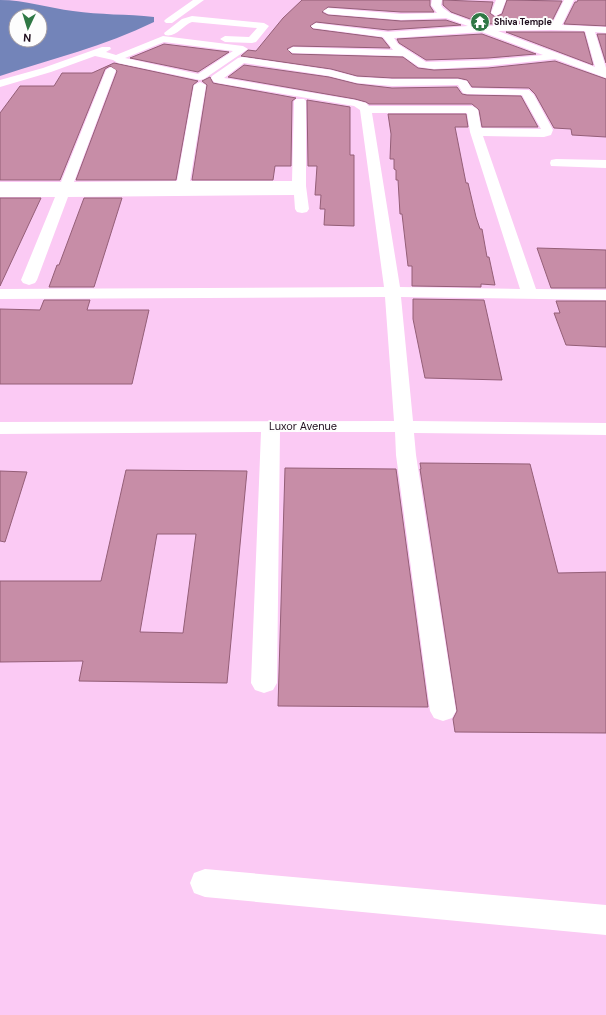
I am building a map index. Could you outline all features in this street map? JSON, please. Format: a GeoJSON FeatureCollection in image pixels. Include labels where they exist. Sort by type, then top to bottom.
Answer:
{"type":"FeatureCollection","features":[{"type":"Feature","properties":{"kind":"street"},"geometry":{"type":"LineString","coordinates":[[169,33],[185,21],[192,19],[264,26],[255,39],[246,41],[169,33],[156,29],[177,17],[199,0]]}},
{"type":"Feature","properties":{"kind":"street"},"geometry":{"type":"LineString","coordinates":[[338,0],[293,50],[405,53]]}},
{"type":"Feature","properties":{"kind":"street"},"geometry":{"type":"LineString","coordinates":[[438,0],[436,5],[439,10],[447,15],[604,74]]}},
{"type":"Feature","properties":{"kind":"street"},"geometry":{"type":"LineString","coordinates":[[496,13],[501,0]]}},
{"type":"Feature","properties":{"kind":"street"},"geometry":{"type":"LineString","coordinates":[[556,27],[569,0]]}},
{"type":"Feature","properties":{"kind":"street"},"geometry":{"type":"LineString","coordinates":[[328,11],[400,17],[447,15]]}},
{"type":"Feature","properties":{"kind":"street"},"geometry":{"type":"LineString","coordinates":[[316,26],[377,32],[387,35],[485,28],[556,27],[606,30]]}},
{"type":"Feature","properties":{"kind":"street"},"geometry":{"type":"LineString","coordinates":[[589,28],[604,74]]}},
{"type":"Feature","properties":{"kind":"street"},"geometry":{"type":"LineString","coordinates":[[387,35],[394,46],[423,64],[434,66],[487,63],[557,56]]}},
{"type":"Feature","properties":{"kind":"street"},"geometry":{"type":"LineString","coordinates":[[29,280],[114,64],[118,60],[196,77],[244,49],[161,39],[114,64]]}},
{"type":"Feature","properties":{"kind":"street"},"geometry":{"type":"LineString","coordinates":[[0,84],[113,47]]}},
{"type":"Feature","properties":{"kind":"street"},"geometry":{"type":"LineString","coordinates":[[94,53],[114,64]]}},
{"type":"Feature","properties":{"kind":"street"},"geometry":{"type":"LineString","coordinates":[[442,711],[406,455],[393,292],[366,109],[362,105],[355,103],[218,80],[216,78],[242,60],[250,60],[331,73],[350,80],[371,82],[463,83],[467,91],[476,132],[530,294]]}},
{"type":"Feature","properties":{"kind":"street"},"geometry":{"type":"LineString","coordinates":[[487,63],[491,75]]}},
{"type":"Feature","properties":{"kind":"street"},"geometry":{"type":"LineString","coordinates":[[183,185],[200,85]]}},
{"type":"Feature","properties":{"kind":"street"},"geometry":{"type":"LineString","coordinates":[[467,91],[525,92],[547,130],[547,132],[544,133],[476,132]]}},
{"type":"Feature","properties":{"kind":"street"},"geometry":{"type":"LineString","coordinates":[[300,101],[299,188],[302,209]]}},
{"type":"Feature","properties":{"kind":"street"},"geometry":{"type":"LineString","coordinates":[[366,109],[472,110]]}},
{"type":"Feature","properties":{"kind":"street"},"geometry":{"type":"LineString","coordinates":[[556,163],[606,164]]}},
{"type":"Feature","properties":{"kind":"street"},"geometry":{"type":"LineString","coordinates":[[0,193],[183,185],[289,185],[299,188]]}},
{"type":"Feature","properties":{"kind":"street"},"geometry":{"type":"LineString","coordinates":[[0,186],[65,190],[291,192],[299,188]]}},
{"type":"Feature","properties":{"kind":"street"},"geometry":{"type":"LineString","coordinates":[[0,294],[393,292],[606,295]]}},
{"type":"Feature","properties":{"kind":"street"},"geometry":{"type":"LineString","coordinates":[[264,683],[271,426]]}},
{"type":"Feature","properties":{"kind":"street","name":"Luxor Avenue"},"geometry":{"type":"LineString","coordinates":[[0,428],[271,426],[606,429]]}},
{"type":"Feature","properties":{"kind":"street"},"geometry":{"type":"LineString","coordinates":[[206,883],[606,920]]}},
{"type":"Feature","properties":{"kind":"water"},"geometry":{"type":"Polygon","coordinates":[[[0,0],[19,1],[64,10],[154,17],[154,22],[135,31],[78,52],[0,76],[0,0]]]}},
{"type":"Feature","properties":{"kind":"building"},"geometry":{"type":"Polygon","coordinates":[[[302,0],[430,0],[430,6],[434,12],[401,12],[328,7],[322,12],[328,15],[401,21],[446,20],[461,25],[388,30],[316,22],[310,26],[313,29],[382,38],[390,48],[293,46],[287,49],[292,54],[403,57],[418,68],[434,70],[488,68],[555,61],[606,79],[606,137],[572,135],[571,129],[554,128],[535,94],[529,88],[472,87],[467,80],[458,78],[392,78],[357,76],[331,69],[241,56],[248,50],[256,51],[283,18],[302,0]]]}},
{"type":"Feature","properties":{"kind":"building"},"geometry":{"type":"Polygon","coordinates":[[[443,0],[493,2],[490,13],[495,17],[502,14],[507,0],[562,1],[551,23],[484,24],[451,12],[443,5],[443,0]]]}},
{"type":"Feature","properties":{"kind":"building"},"geometry":{"type":"Polygon","coordinates":[[[578,0],[606,0],[606,26],[564,24],[575,2],[578,0]]]}},
{"type":"Feature","properties":{"kind":"building"},"geometry":{"type":"Polygon","coordinates":[[[506,32],[584,32],[593,65],[506,32]]]}},
{"type":"Feature","properties":{"kind":"building"},"geometry":{"type":"Polygon","coordinates":[[[482,34],[536,54],[488,58],[426,60],[399,43],[397,39],[482,34]]]}},
{"type":"Feature","properties":{"kind":"building"},"geometry":{"type":"Polygon","coordinates":[[[597,34],[606,34],[606,63],[597,34]]]}},
{"type":"Feature","properties":{"kind":"building"},"geometry":{"type":"Polygon","coordinates":[[[164,44],[229,52],[198,72],[130,58],[164,44]]]}},
{"type":"Feature","properties":{"kind":"building"},"geometry":{"type":"Polygon","coordinates":[[[114,63],[198,81],[193,85],[176,180],[76,180],[117,71],[110,66],[105,69],[60,180],[0,180],[0,113],[20,86],[54,86],[62,73],[92,73],[114,63]]]}},
{"type":"Feature","properties":{"kind":"building"},"geometry":{"type":"Polygon","coordinates":[[[244,65],[329,77],[357,84],[392,88],[457,87],[462,94],[467,95],[521,96],[538,127],[482,127],[479,110],[472,104],[369,104],[355,99],[228,77],[244,65]]]}},
{"type":"Feature","properties":{"kind":"building"},"geometry":{"type":"Polygon","coordinates":[[[210,77],[213,83],[296,98],[292,101],[291,166],[275,166],[273,180],[192,180],[207,85],[202,81],[210,77]]]}},
{"type":"Feature","properties":{"kind":"building"},"geometry":{"type":"Polygon","coordinates":[[[307,100],[350,107],[350,155],[354,155],[354,226],[324,225],[325,209],[320,209],[321,195],[315,195],[317,166],[308,166],[307,100]]]}},
{"type":"Feature","properties":{"kind":"building"},"geometry":{"type":"Polygon","coordinates":[[[388,114],[466,114],[468,127],[455,127],[466,183],[468,183],[480,229],[482,229],[487,257],[489,257],[495,285],[481,284],[481,287],[412,286],[412,266],[408,266],[402,214],[400,214],[398,180],[396,180],[394,159],[390,159],[391,134],[388,114]]]}},
{"type":"Feature","properties":{"kind":"building"},"geometry":{"type":"Polygon","coordinates":[[[0,198],[41,198],[0,286],[0,198]]]}},
{"type":"Feature","properties":{"kind":"building"},"geometry":{"type":"Polygon","coordinates":[[[84,198],[122,198],[94,287],[49,287],[57,265],[59,265],[84,198]]]}},
{"type":"Feature","properties":{"kind":"building"},"geometry":{"type":"Polygon","coordinates":[[[537,248],[606,250],[606,288],[551,288],[537,248]]]}},
{"type":"Feature","properties":{"kind":"building"},"geometry":{"type":"Polygon","coordinates":[[[413,299],[484,300],[502,380],[425,378],[413,319],[413,299]]]}},
{"type":"Feature","properties":{"kind":"building"},"geometry":{"type":"Polygon","coordinates":[[[44,300],[90,300],[87,310],[149,310],[132,384],[0,384],[0,309],[40,310],[44,300]]]}},
{"type":"Feature","properties":{"kind":"building"},"geometry":{"type":"Polygon","coordinates":[[[556,301],[606,301],[606,347],[566,345],[554,313],[560,313],[556,301]]]}},
{"type":"Feature","properties":{"kind":"building"},"geometry":{"type":"Polygon","coordinates":[[[420,463],[530,464],[558,573],[606,572],[606,733],[455,732],[453,719],[457,711],[420,463]]]}},
{"type":"Feature","properties":{"kind":"building"},"geometry":{"type":"Polygon","coordinates":[[[285,468],[396,469],[428,707],[278,706],[285,468]]]}},
{"type":"Feature","properties":{"kind":"building"},"geometry":{"type":"Polygon","coordinates":[[[126,470],[247,471],[227,683],[79,681],[83,661],[0,662],[0,581],[101,581],[126,470]],[[157,534],[140,632],[183,633],[196,534],[157,534]]]}},
{"type":"Feature","properties":{"kind":"building"},"geometry":{"type":"Polygon","coordinates":[[[0,471],[27,472],[5,542],[0,541],[0,471]]]}},
{"type":"Feature","properties":{"kind":"place","name":"Shiva Temple"},"geometry":{"type":"Point","coordinates":[480,22]}}]}
